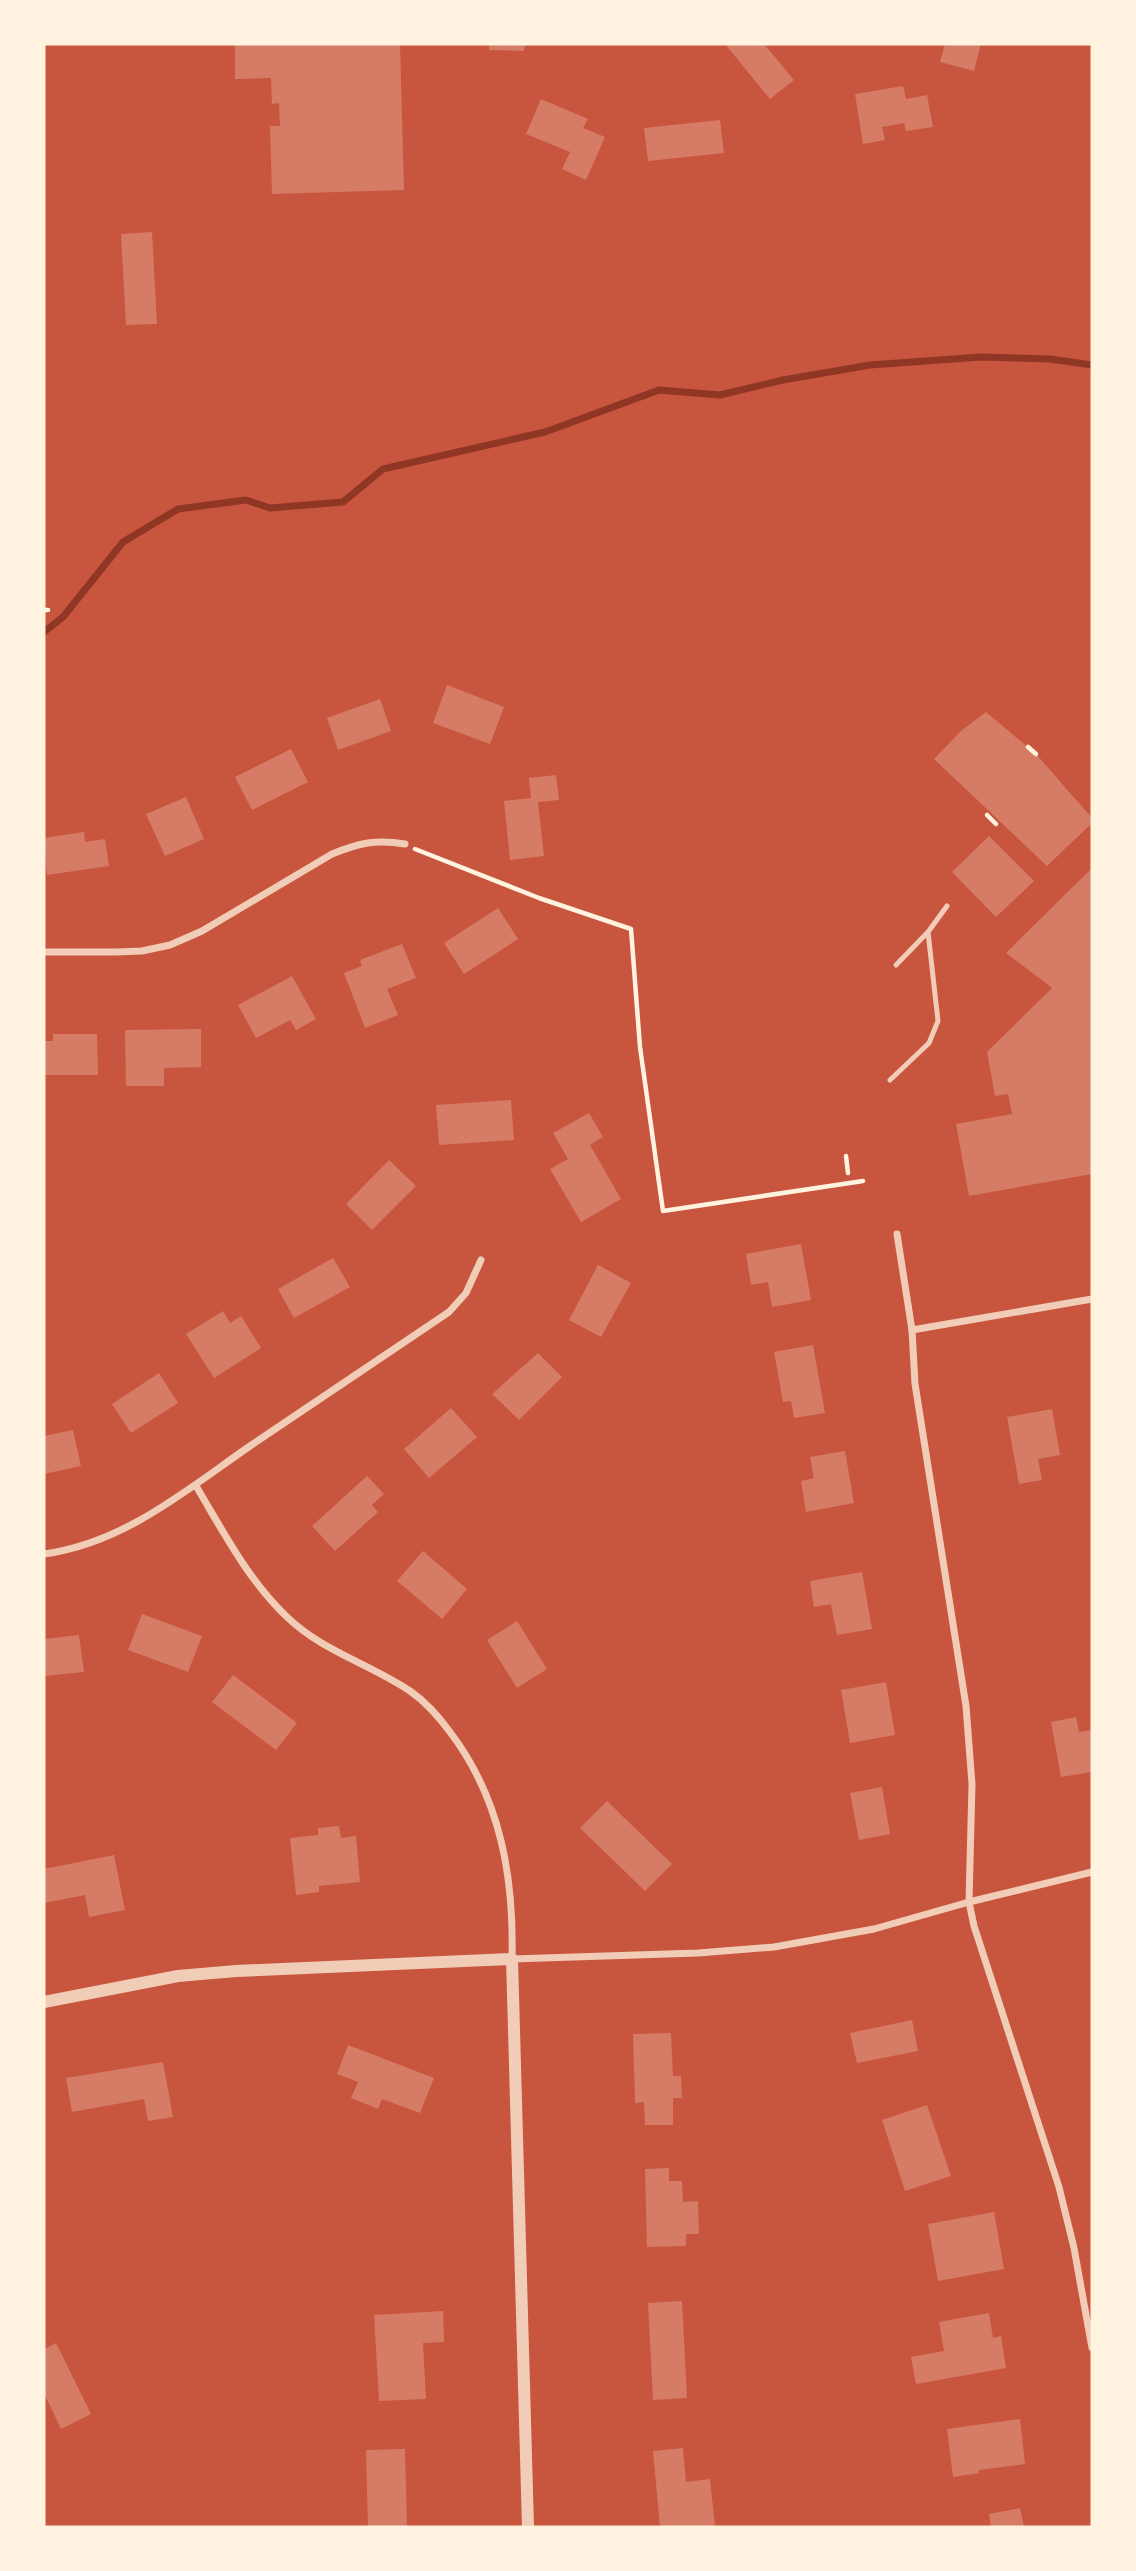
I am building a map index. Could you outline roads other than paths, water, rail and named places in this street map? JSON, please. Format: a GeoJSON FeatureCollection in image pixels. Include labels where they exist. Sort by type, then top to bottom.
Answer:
{"type":"FeatureCollection","features":[{"type":"Feature","properties":{"kind":"street"},"geometry":{"type":"LineString","coordinates":[[44,952],[142,951],[170,945],[202,931],[332,854],[379,840],[405,844]]}},
{"type":"Feature","properties":{"kind":"street"},"geometry":{"type":"LineString","coordinates":[[897,1234],[912,1330],[915,1384],[966,1706],[972,1784],[969,1902],[974,1926],[1059,2187],[1074,2248],[1092,2348]]}},
{"type":"Feature","properties":{"kind":"street"},"geometry":{"type":"LineString","coordinates":[[44,1554],[89,1544],[116,1533],[196,1486],[449,1312],[466,1293],[481,1260]]}},
{"type":"Feature","properties":{"kind":"street"},"geometry":{"type":"LineString","coordinates":[[912,1330],[1092,1299]]}},
{"type":"Feature","properties":{"kind":"street"},"geometry":{"type":"LineString","coordinates":[[196,1486],[243,1564],[286,1617],[323,1645],[412,1692],[438,1716],[456,1740],[484,1788],[503,1844],[509,1876],[513,1959],[528,2527]]}},
{"type":"Feature","properties":{"kind":"street"},"geometry":{"type":"LineString","coordinates":[[44,2002],[178,1976],[236,1971],[774,1948],[874,1929],[1092,1871]]}},
{"type":"Feature","properties":{"kind":"lane"},"geometry":{"type":"LineString","coordinates":[[896,965],[928,932],[947,906]]}},
{"type":"Feature","properties":{"kind":"lane"},"geometry":{"type":"LineString","coordinates":[[890,1080],[929,1042],[938,1021],[928,932]]}},
{"type":"Feature","properties":{"kind":"waterway"},"geometry":{"type":"LineString","coordinates":[[44,632],[63,617],[123,542],[178,509],[246,500],[270,508],[343,502],[383,469],[545,432],[659,390],[720,395],[783,380],[870,365],[981,357],[1050,359],[1092,365]]}}]}
